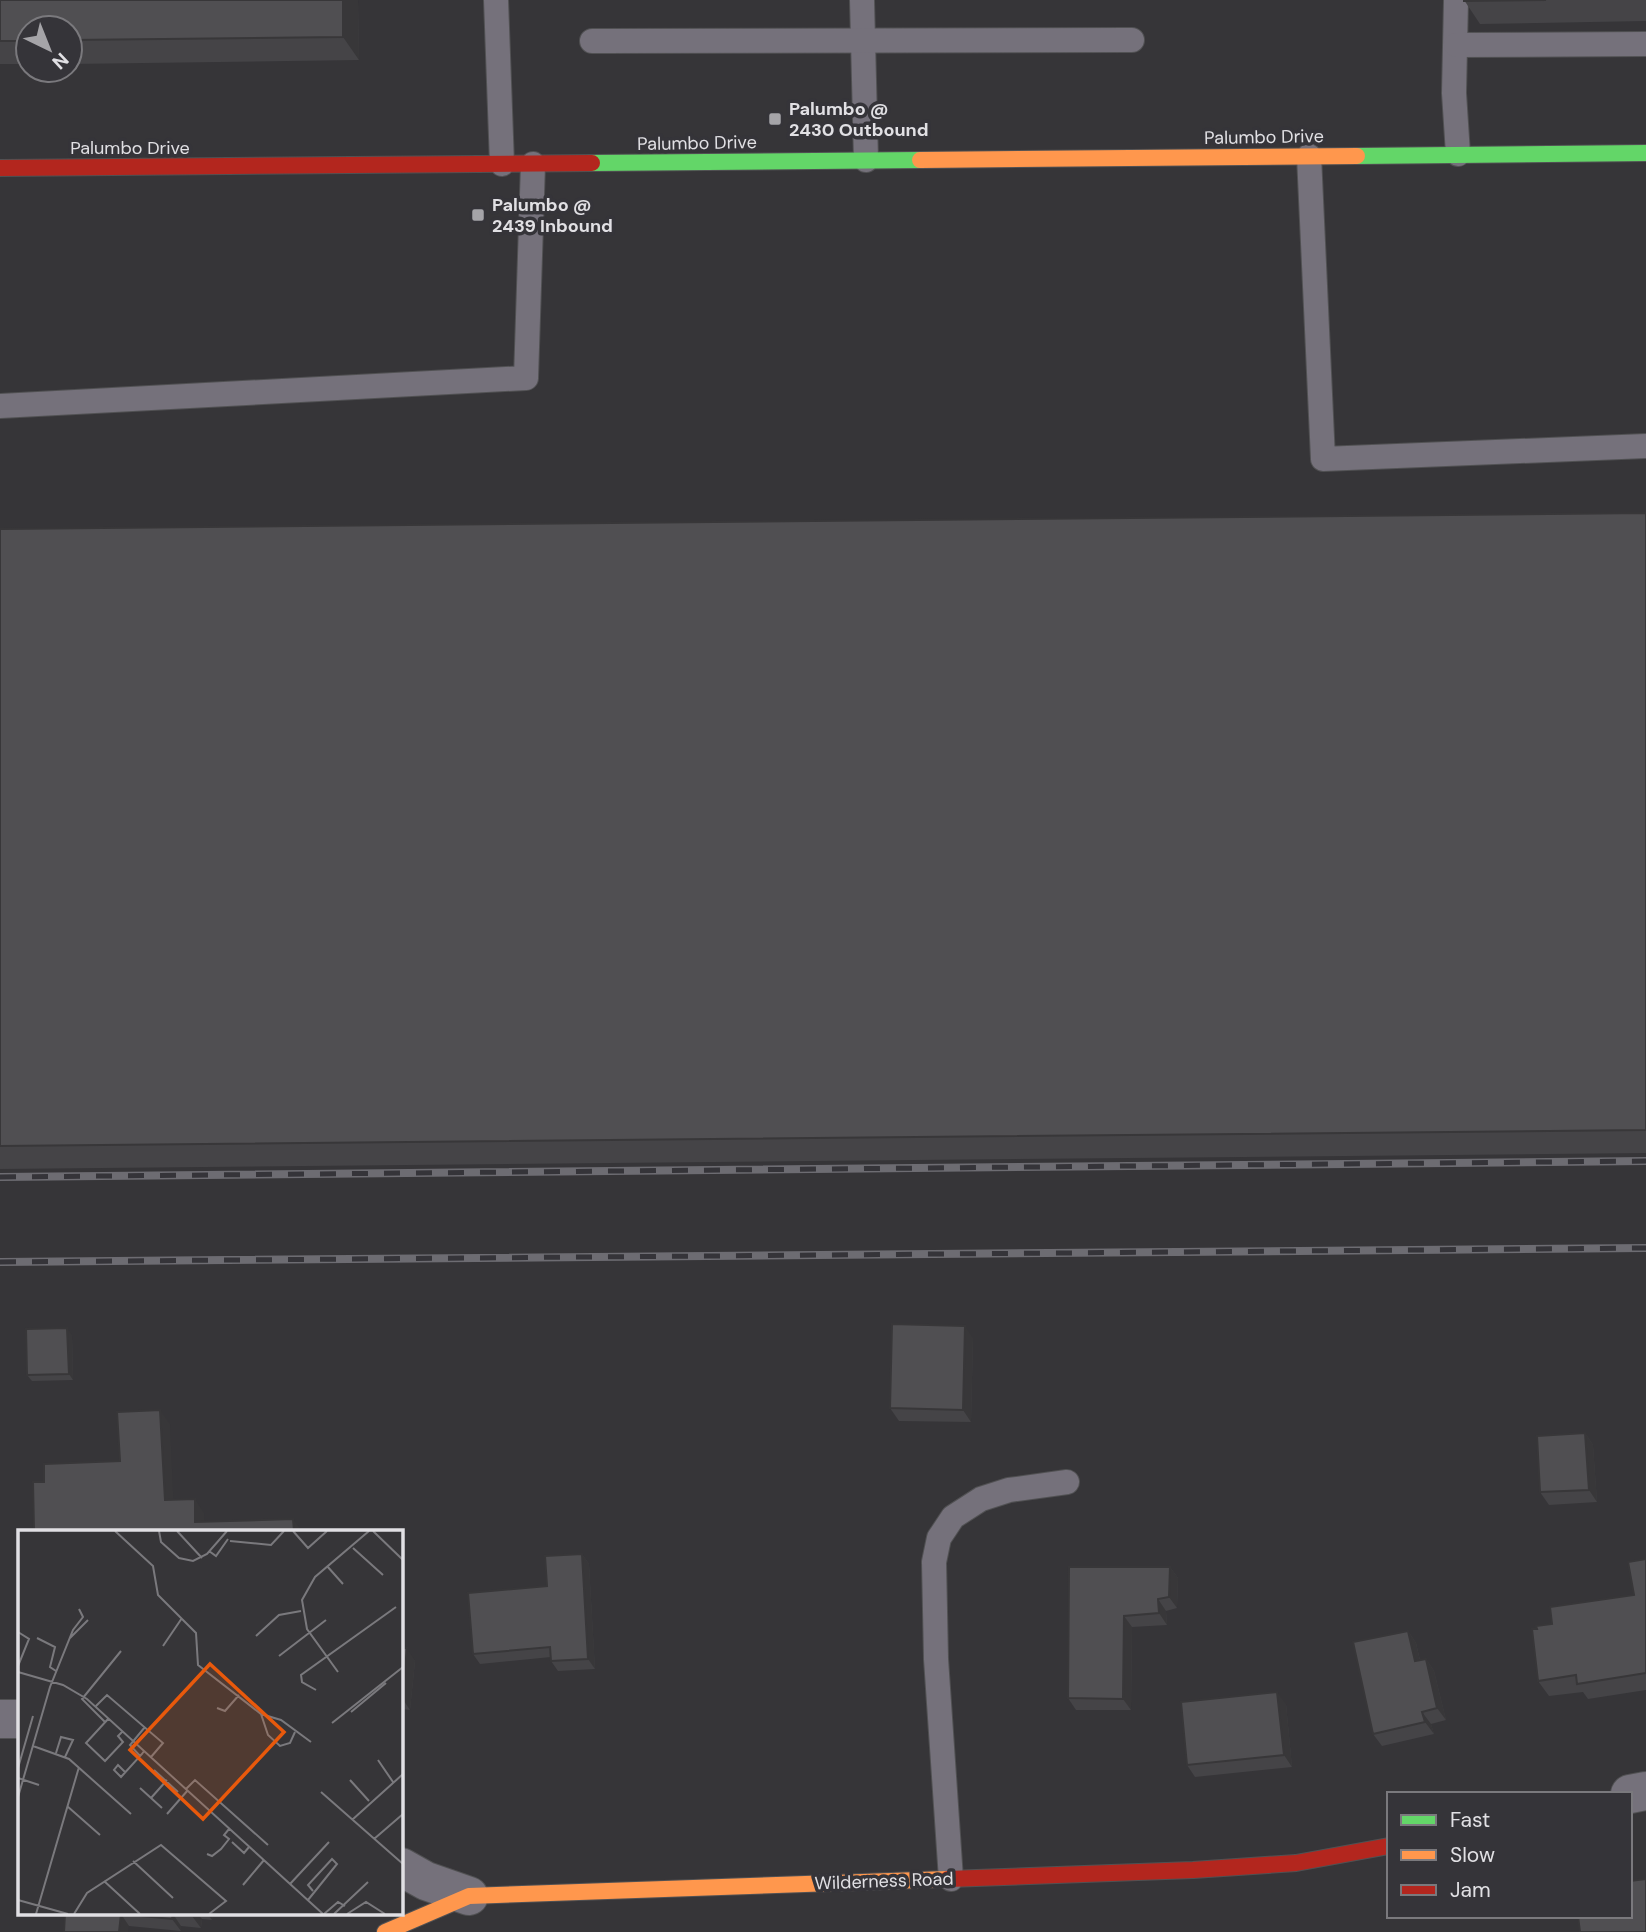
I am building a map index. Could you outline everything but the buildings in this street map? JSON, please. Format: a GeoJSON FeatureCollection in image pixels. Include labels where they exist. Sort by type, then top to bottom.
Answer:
{"type":"FeatureCollection","features":[{"type":"Feature","properties":{"kind":"street","name":"Palumbo Drive"},"geometry":{"type":"LineString","coordinates":[[0,168],[1646,153]]}},
{"type":"Feature","properties":{"kind":"street"},"geometry":{"type":"LineString","coordinates":[[0,1719],[18,1718]]}},
{"type":"Feature","properties":{"kind":"street","name":"Wilderness Road"},"geometry":{"type":"LineString","coordinates":[[384,1932],[468,1896],[1193,1870],[1296,1863],[1387,1846]]}},
{"type":"Feature","properties":{"kind":"street"},"geometry":{"type":"LineString","coordinates":[[402,1868],[426,1881],[468,1896]]}},
{"type":"Feature","properties":{"kind":"lane"},"geometry":{"type":"LineString","coordinates":[[496,0],[502,164]]}},
{"type":"Feature","properties":{"kind":"lane"},"geometry":{"type":"LineString","coordinates":[[862,0],[866,160]]}},
{"type":"Feature","properties":{"kind":"lane"},"geometry":{"type":"LineString","coordinates":[[1455,0],[1454,93],[1458,154]]}},
{"type":"Feature","properties":{"kind":"lane"},"geometry":{"type":"LineString","coordinates":[[592,41],[1132,40]]}},
{"type":"Feature","properties":{"kind":"lane"},"geometry":{"type":"LineString","coordinates":[[1456,45],[1646,44]]}},
{"type":"Feature","properties":{"kind":"lane"},"geometry":{"type":"LineString","coordinates":[[1309,156],[1323,459],[1646,446]]}},
{"type":"Feature","properties":{"kind":"lane"},"geometry":{"type":"LineString","coordinates":[[0,406],[526,378],[533,164]]}},
{"type":"Feature","properties":{"kind":"lane"},"geometry":{"type":"LineString","coordinates":[[951,1879],[936,1659],[934,1562],[939,1538],[953,1517],[981,1499],[1009,1490],[1067,1482]]}},
{"type":"Feature","properties":{"kind":"railway"},"geometry":{"type":"LineString","coordinates":[[0,1177],[1646,1161]]}},
{"type":"Feature","properties":{"kind":"railway"},"geometry":{"type":"LineString","coordinates":[[0,1262],[1646,1248]]}},
{"type":"Feature","properties":{"kind":"traffic: fast"},"geometry":{"type":"LineString","coordinates":[[1357,156],[1646,153]]}},
{"type":"Feature","properties":{"kind":"traffic: fast"},"geometry":{"type":"LineString","coordinates":[[592,163],[920,160]]}},
{"type":"Feature","properties":{"kind":"traffic: slow"},"geometry":{"type":"LineString","coordinates":[[920,160],[1357,156]]}},
{"type":"Feature","properties":{"kind":"traffic: slow"},"geometry":{"type":"LineString","coordinates":[[385,1932],[469,1896],[948,1879]]}},
{"type":"Feature","properties":{"kind":"traffic: jam"},"geometry":{"type":"LineString","coordinates":[[0,168],[592,163]]}},
{"type":"Feature","properties":{"kind":"traffic: jam"},"geometry":{"type":"LineString","coordinates":[[948,1879],[1193,1870],[1296,1863],[1387,1846]]}},
{"type":"Feature","properties":{"kind":"place","name":"Palumbo @ 2430 Outbound"},"geometry":{"type":"Point","coordinates":[775,119]}},
{"type":"Feature","properties":{"kind":"place","name":"Palumbo @ 2439 Inbound"},"geometry":{"type":"Point","coordinates":[478,215]}}]}
